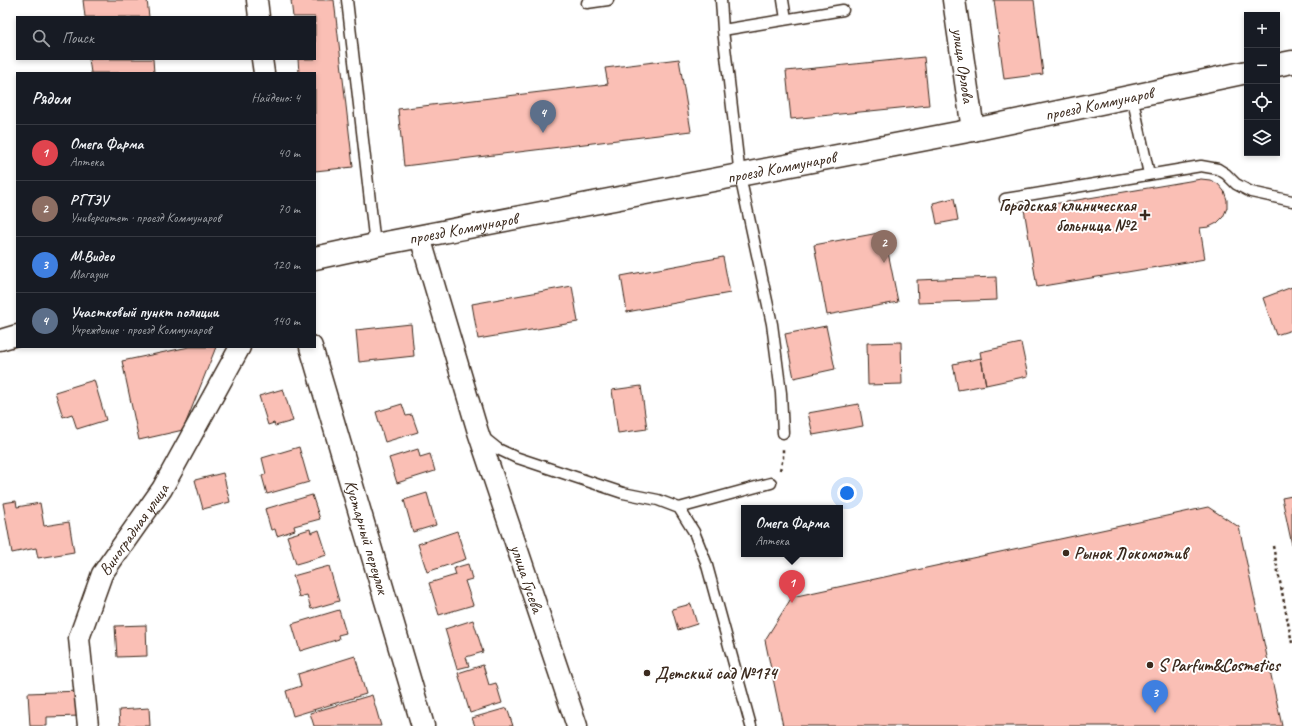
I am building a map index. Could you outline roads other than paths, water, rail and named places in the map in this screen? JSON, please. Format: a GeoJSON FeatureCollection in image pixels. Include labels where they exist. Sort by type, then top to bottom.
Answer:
{"type":"FeatureCollection","features":[{"type":"Feature","properties":{"kind":"street"},"geometry":{"type":"LineString","coordinates":[[257,0],[259,16]]}},
{"type":"Feature","properties":{"kind":"street","name":"улица Орлова"},"geometry":{"type":"LineString","coordinates":[[954,0],[973,130]]}},
{"type":"Feature","properties":{"kind":"street"},"geometry":{"type":"LineString","coordinates":[[262,60],[264,72]]}},
{"type":"Feature","properties":{"kind":"street"},"geometry":{"type":"LineString","coordinates":[[1280,64],[1292,62]]}},
{"type":"Feature","properties":{"kind":"street","name":"проезд Коммунаров"},"geometry":{"type":"LineString","coordinates":[[316,258],[374,245],[740,176],[973,130],[1244,73]]}},
{"type":"Feature","properties":{"kind":"street","name":"улица Гусева"},"geometry":{"type":"LineString","coordinates":[[420,237],[478,432],[577,726]]}},
{"type":"Feature","properties":{"kind":"street"},"geometry":{"type":"LineString","coordinates":[[0,340],[16,335]]}},
{"type":"Feature","properties":{"kind":"street","name":"Виноградная улица"},"geometry":{"type":"LineString","coordinates":[[88,726],[79,638],[102,574],[162,489],[239,348]]}},
{"type":"Feature","properties":{"kind":"street","name":"Кустарный переулок"},"geometry":{"type":"LineString","coordinates":[[311,348],[423,726]]}},
{"type":"Feature","properties":{"kind":"lane"},"geometry":{"type":"LineString","coordinates":[[348,0],[374,245]]}},
{"type":"Feature","properties":{"kind":"lane"},"geometry":{"type":"LineString","coordinates":[[587,3],[608,0]]}},
{"type":"Feature","properties":{"kind":"lane"},"geometry":{"type":"LineString","coordinates":[[721,0],[723,30],[740,176],[772,324],[781,393],[783,433]]}},
{"type":"Feature","properties":{"kind":"lane"},"geometry":{"type":"LineString","coordinates":[[783,0],[786,19]]}},
{"type":"Feature","properties":{"kind":"lane"},"geometry":{"type":"LineString","coordinates":[[723,30],[843,10]]}},
{"type":"Feature","properties":{"kind":"lane"},"geometry":{"type":"LineString","coordinates":[[1132,96],[1149,174]]}},
{"type":"Feature","properties":{"kind":"lane"},"geometry":{"type":"LineString","coordinates":[[1005,199],[1201,166],[1218,169],[1226,174],[1236,184],[1251,192],[1292,201]]}},
{"type":"Feature","properties":{"kind":"lane"},"geometry":{"type":"LineString","coordinates":[[478,432],[490,444],[515,457],[623,493],[658,500],[679,508],[771,483]]}},
{"type":"Feature","properties":{"kind":"lane"},"geometry":{"type":"LineString","coordinates":[[679,508],[694,532],[706,562],[751,726]]}},
{"type":"Feature","properties":{"kind":"place","name":"Участковый пункт полиции"},"geometry":{"type":"Point","coordinates":[543,133]}},
{"type":"Feature","properties":{"kind":"place","name":"Городская клиническая больница №2"},"geometry":{"type":"Point","coordinates":[1145,215]}},
{"type":"Feature","properties":{"kind":"place","name":"РГТЭУ"},"geometry":{"type":"Point","coordinates":[884,263]}},
{"type":"Feature","properties":{"kind":"place","name":"Рынок Локомотив"},"geometry":{"type":"Point","coordinates":[1066,553]}},
{"type":"Feature","properties":{"kind":"place","name":"Омега Фарма"},"geometry":{"type":"Point","coordinates":[792,603]}},
{"type":"Feature","properties":{"kind":"place","name":"S Parfum&Cosmetics"},"geometry":{"type":"Point","coordinates":[1150,665]}},
{"type":"Feature","properties":{"kind":"place","name":"Детский сад №174"},"geometry":{"type":"Point","coordinates":[647,673]}},
{"type":"Feature","properties":{"kind":"place","name":"М.Видео"},"geometry":{"type":"Point","coordinates":[1155,713]}}]}
